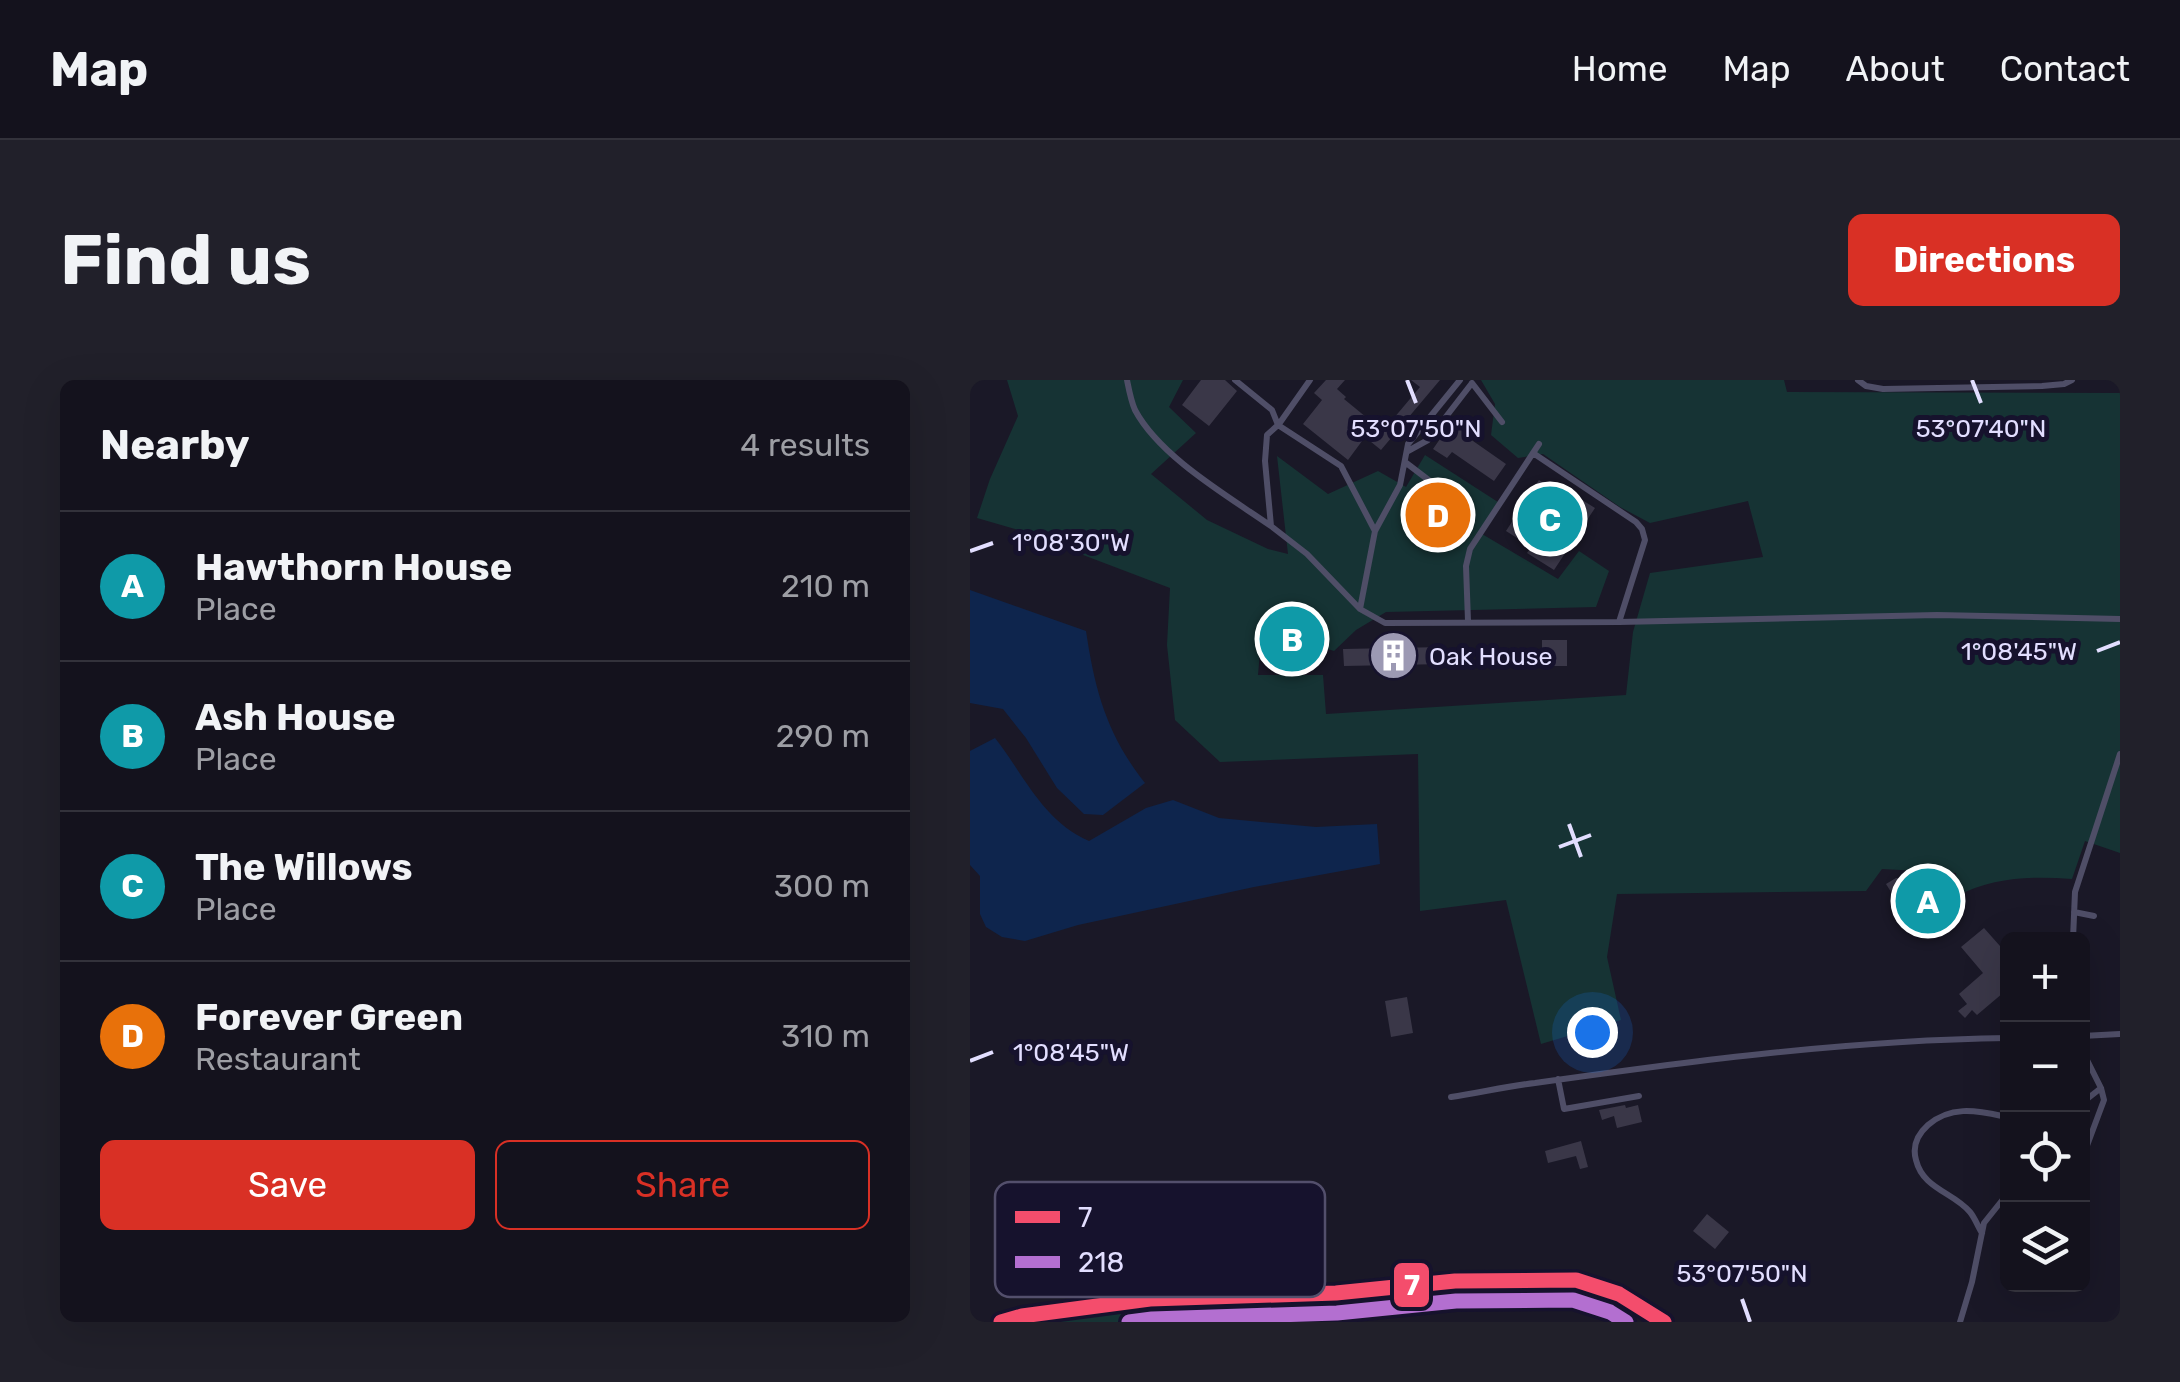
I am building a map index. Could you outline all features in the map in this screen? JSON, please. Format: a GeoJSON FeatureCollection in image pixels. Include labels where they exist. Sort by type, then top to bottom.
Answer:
{"type":"FeatureCollection","features":[{"type":"Feature","properties":{"kind":"street"},"geometry":{"type":"LineString","coordinates":[[1325,1293],[1454,1281],[1576,1280],[1619,1294],[1664,1322]]}},
{"type":"Feature","properties":{"kind":"street"},"geometry":{"type":"LineString","coordinates":[[1336,1293],[1337,1322]]}},
{"type":"Feature","properties":{"kind":"street"},"geometry":{"type":"LineString","coordinates":[[1000,1322],[1150,1299],[1212,1297]]}},
{"type":"Feature","properties":{"kind":"lane"},"geometry":{"type":"LineString","coordinates":[[1127,380],[1134,408],[1156,440],[1307,554],[1360,609],[1385,623],[1937,615],[2120,619]]}},
{"type":"Feature","properties":{"kind":"lane"},"geometry":{"type":"LineString","coordinates":[[1235,380],[1272,410],[1278,425],[1341,466],[1375,531]]}},
{"type":"Feature","properties":{"kind":"lane"},"geometry":{"type":"LineString","coordinates":[[1271,526],[1265,461],[1267,435],[1310,380]]}},
{"type":"Feature","properties":{"kind":"lane"},"geometry":{"type":"LineString","coordinates":[[1360,609],[1375,531],[1400,485],[1408,444],[1460,380]]}},
{"type":"Feature","properties":{"kind":"lane"},"geometry":{"type":"LineString","coordinates":[[1858,380],[1866,386],[1882,388],[2042,386],[2072,380]]}},
{"type":"Feature","properties":{"kind":"lane"},"geometry":{"type":"LineString","coordinates":[[1407,452],[1428,440],[1472,382],[1502,422]]}},
{"type":"Feature","properties":{"kind":"lane"},"geometry":{"type":"LineString","coordinates":[[1468,622],[1466,566],[1470,549],[1539,444]]}},
{"type":"Feature","properties":{"kind":"lane"},"geometry":{"type":"LineString","coordinates":[[1533,453],[1642,529],[1645,540],[1618,622]]}},
{"type":"Feature","properties":{"kind":"lane"},"geometry":{"type":"LineString","coordinates":[[1405,462],[1443,491]]}},
{"type":"Feature","properties":{"kind":"lane"},"geometry":{"type":"LineString","coordinates":[[2073,932],[2075,892],[2120,754]]}},
{"type":"Feature","properties":{"kind":"lane"},"geometry":{"type":"LineString","coordinates":[[2074,912],[2094,916]]}},
{"type":"Feature","properties":{"kind":"lane"},"geometry":{"type":"LineString","coordinates":[[2090,1036],[2120,1034]]}},
{"type":"Feature","properties":{"kind":"lane"},"geometry":{"type":"LineString","coordinates":[[1452,1097],[1710,1059],[1937,1039],[2000,1038]]}},
{"type":"Feature","properties":{"kind":"lane"},"geometry":{"type":"LineString","coordinates":[[2090,1066],[2104,1100],[2090,1138]]}},
{"type":"Feature","properties":{"kind":"lane"},"geometry":{"type":"LineString","coordinates":[[1558,1080],[1564,1109],[1639,1096]]}},
{"type":"Feature","properties":{"kind":"lane"},"geometry":{"type":"LineString","coordinates":[[2090,1096],[2101,1088]]}},
{"type":"Feature","properties":{"kind":"lane"},"geometry":{"type":"LineString","coordinates":[[1982,1233],[1970,1211],[1919,1172],[1914,1154],[1918,1134],[1934,1120],[1958,1110],[2000,1116]]}},
{"type":"Feature","properties":{"kind":"lane"},"geometry":{"type":"LineString","coordinates":[[1960,1322],[1984,1223],[2001,1202]]}},
{"type":"Feature","properties":{"kind":"green space"},"geometry":{"type":"Polygon","coordinates":[[[1007,380],[1183,380],[1169,407],[1196,433],[1151,474],[1207,520],[1268,549],[1288,554],[1277,456],[1328,494],[1378,471],[1406,487],[1425,455],[1501,504],[1482,534],[1558,579],[1579,551],[1609,571],[1596,607],[1386,612],[1356,630],[1334,651],[1312,644],[1305,619],[1263,617],[1258,675],[1323,675],[1326,714],[1626,695],[1633,632],[1650,573],[1763,557],[1748,501],[1650,523],[1543,454],[1518,458],[1491,435],[1495,404],[1481,380],[1784,380],[1787,392],[2120,393],[2120,853],[2085,841],[2072,879],[2013,879],[1957,896],[1956,873],[1882,869],[1866,891],[1617,894],[1607,957],[1621,1020],[1541,1044],[1506,900],[1420,911],[1418,754],[1220,762],[1175,720],[1167,645],[1170,588],[977,518],[1018,416],[1007,380]]]}},
{"type":"Feature","properties":{"kind":"green space"},"geometry":{"type":"Polygon","coordinates":[[[1284,1301],[1288,1322],[1047,1322],[1156,1306],[1284,1301]]]}},
{"type":"Feature","properties":{"kind":"water"},"geometry":{"type":"Polygon","coordinates":[[[970,590],[1086,631],[1105,712],[1121,747],[1145,783],[1103,815],[1084,814],[1057,788],[1003,709],[970,703],[970,590]]]}},
{"type":"Feature","properties":{"kind":"water"},"geometry":{"type":"Polygon","coordinates":[[[995,738],[1047,809],[1059,822],[1089,841],[1146,808],[1173,800],[1219,818],[1316,827],[1377,824],[1380,864],[1078,925],[1025,941],[1002,937],[986,927],[980,914],[980,876],[970,865],[970,751],[995,738]]]}},
{"type":"Feature","properties":{"kind":"building"},"geometry":{"type":"Polygon","coordinates":[[[1201,380],[1225,380],[1237,391],[1209,426],[1182,405],[1201,380]]]}},
{"type":"Feature","properties":{"kind":"building"},"geometry":{"type":"Polygon","coordinates":[[[1326,380],[1345,380],[1337,389],[1344,399],[1383,431],[1420,387],[1411,380],[1440,380],[1381,450],[1365,437],[1348,460],[1303,424],[1322,400],[1314,393],[1326,380]]]}},
{"type":"Feature","properties":{"kind":"building"},"geometry":{"type":"Polygon","coordinates":[[[1456,416],[1469,424],[1463,434],[1506,464],[1494,481],[1452,452],[1447,458],[1433,449],[1456,416]]]}},
{"type":"Feature","properties":{"kind":"building"},"geometry":{"type":"Polygon","coordinates":[[[1539,480],[1562,496],[1566,490],[1595,508],[1554,570],[1527,553],[1531,547],[1506,531],[1539,480]]]}},
{"type":"Feature","properties":{"kind":"building"},"geometry":{"type":"Polygon","coordinates":[[[1430,492],[1463,515],[1447,539],[1414,516],[1430,492]]]}},
{"type":"Feature","properties":{"kind":"building"},"geometry":{"type":"Polygon","coordinates":[[[1282,620],[1302,621],[1301,659],[1281,658],[1282,620]]]}},
{"type":"Feature","properties":{"kind":"building"},"geometry":{"type":"Polygon","coordinates":[[[1542,640],[1567,640],[1567,666],[1551,666],[1551,658],[1542,658],[1542,640]]]}},
{"type":"Feature","properties":{"kind":"building","name":"Oak House"},"geometry":{"type":"Polygon","coordinates":[[[1444,647],[1445,664],[1344,666],[1343,649],[1444,647]]]}},
{"type":"Feature","properties":{"kind":"building"},"geometry":{"type":"Polygon","coordinates":[[[1896,878],[1952,878],[1952,903],[1932,903],[1932,926],[1904,926],[1904,884],[1891,892],[1886,884],[1896,878]]]}},
{"type":"Feature","properties":{"kind":"building"},"geometry":{"type":"Polygon","coordinates":[[[1984,928],[2000,946],[2000,996],[1977,1015],[1972,1010],[1965,1018],[1958,1011],[1967,1004],[1959,994],[1983,973],[1961,947],[1984,928]]]}},
{"type":"Feature","properties":{"kind":"building"},"geometry":{"type":"Polygon","coordinates":[[[1407,997],[1413,1033],[1391,1037],[1385,1001],[1407,997]]]}},
{"type":"Feature","properties":{"kind":"building"},"geometry":{"type":"Polygon","coordinates":[[[1638,1105],[1642,1122],[1617,1128],[1614,1116],[1602,1120],[1599,1110],[1638,1105]]]}},
{"type":"Feature","properties":{"kind":"building"},"geometry":{"type":"Polygon","coordinates":[[[1581,1141],[1588,1167],[1580,1169],[1576,1156],[1548,1163],[1545,1151],[1581,1141]]]}},
{"type":"Feature","properties":{"kind":"building"},"geometry":{"type":"Polygon","coordinates":[[[1707,1214],[1729,1232],[1715,1249],[1693,1231],[1707,1214]]]}},
{"type":"Feature","properties":{"kind":"transit line","name":"7"},"geometry":{"type":"LineString","coordinates":[[1325,1293],[1455,1281],[1576,1280],[1619,1294],[1664,1322]]}},
{"type":"Feature","properties":{"kind":"transit line","name":"7"},"geometry":{"type":"LineString","coordinates":[[1001,1322],[1150,1299],[1212,1297]]}},
{"type":"Feature","properties":{"kind":"transit line","name":"218"},"geometry":{"type":"LineString","coordinates":[[1129,1322],[1337,1313],[1456,1301],[1573,1300],[1610,1312],[1626,1322]]}},
{"type":"Feature","properties":{"kind":"place","name":"Forever Green"},"geometry":{"type":"Point","coordinates":[1438,515]}},
{"type":"Feature","properties":{"kind":"place","name":"The Willows"},"geometry":{"type":"Point","coordinates":[1550,519]}},
{"type":"Feature","properties":{"kind":"place","name":"Ash House"},"geometry":{"type":"Point","coordinates":[1292,639]}},
{"type":"Feature","properties":{"kind":"place","name":"Oak House"},"geometry":{"type":"Point","coordinates":[1394,656]}},
{"type":"Feature","properties":{"kind":"place","name":"Hawthorn House"},"geometry":{"type":"Point","coordinates":[1928,901]}}]}
